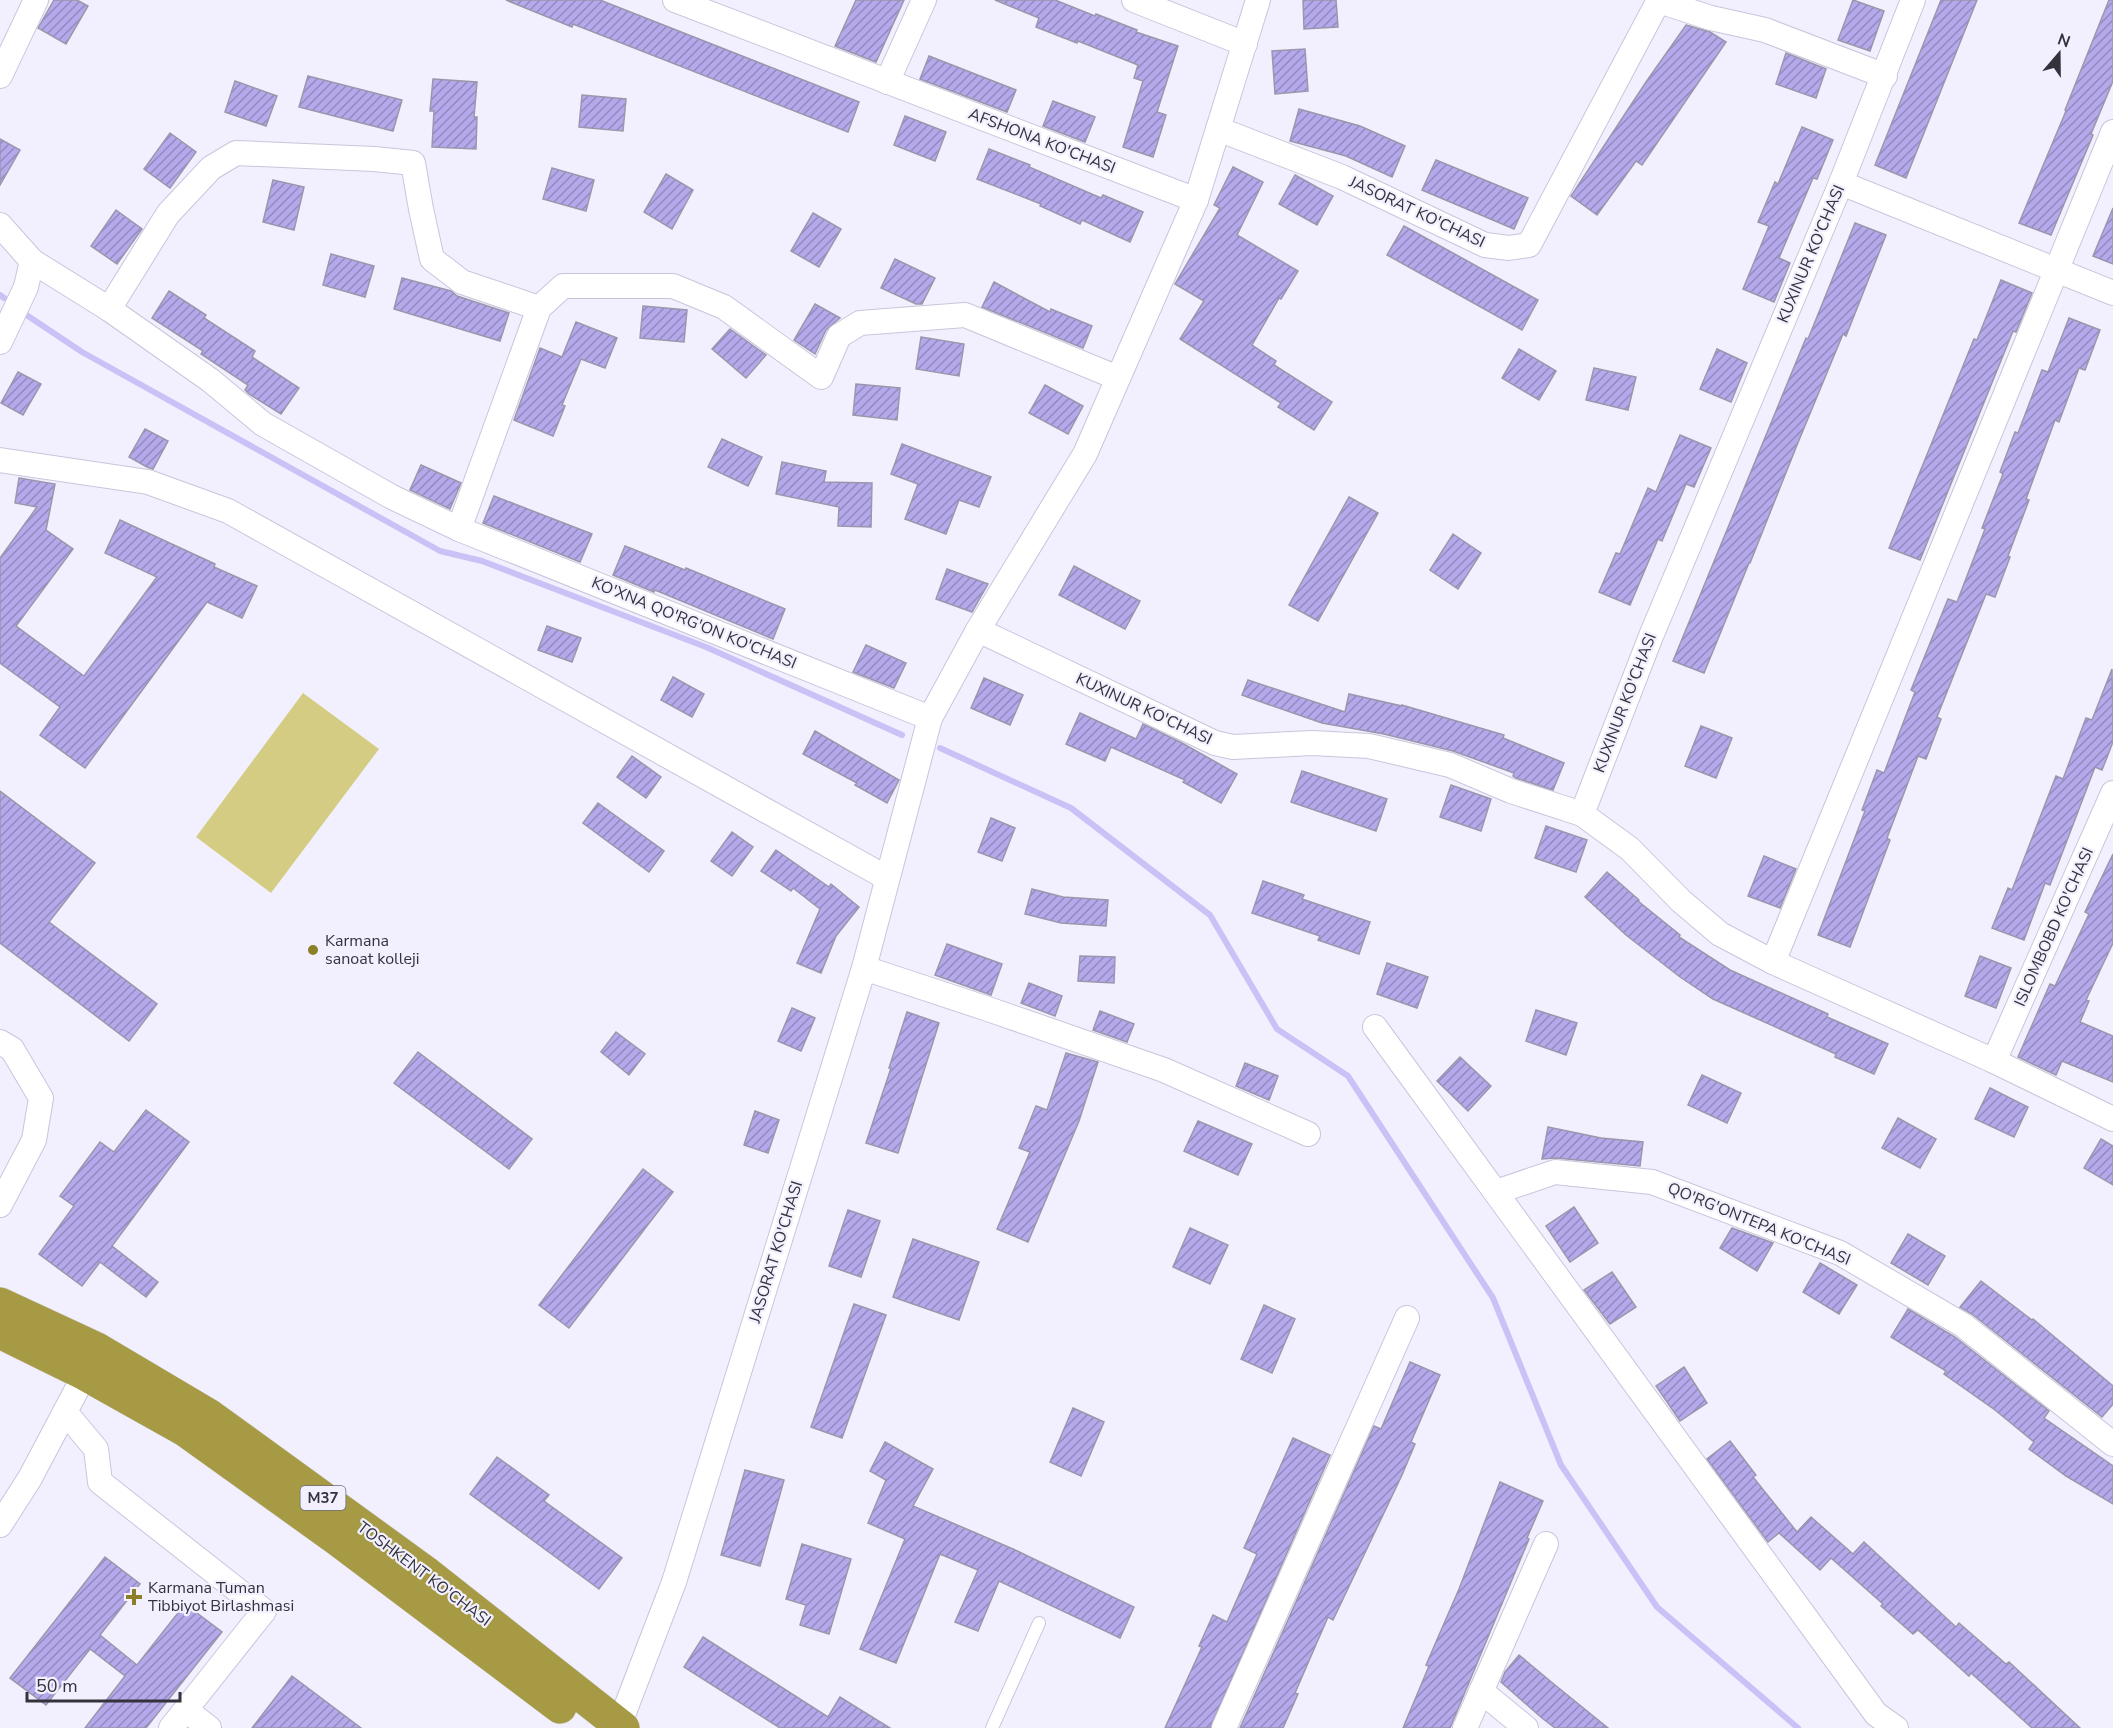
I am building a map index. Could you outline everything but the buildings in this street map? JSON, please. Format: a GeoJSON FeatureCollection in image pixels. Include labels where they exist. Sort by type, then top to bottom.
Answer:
{"type":"FeatureCollection","features":[{"type":"Feature","properties":{"kind":"highway","name":"TOSHKENT KO'CHASI"},"geometry":{"type":"LineString","coordinates":[[0,1304],[97,1349],[210,1416],[425,1572],[612,1727]]}},
{"type":"Feature","properties":{"kind":"highway","name":"TOSHKENT KO'CHASI"},"geometry":{"type":"LineString","coordinates":[[0,1332],[85,1374],[185,1430],[337,1539],[612,1727]]}},
{"type":"Feature","properties":{"kind":"street"},"geometry":{"type":"LineString","coordinates":[[0,76],[36,0]]}},
{"type":"Feature","properties":{"kind":"street"},"geometry":{"type":"LineString","coordinates":[[887,82],[924,0]]}},
{"type":"Feature","properties":{"kind":"street"},"geometry":{"type":"LineString","coordinates":[[1134,0],[1245,44]]}},
{"type":"Feature","properties":{"kind":"street","name":"JASORAT KO'CHASI"},"geometry":{"type":"LineString","coordinates":[[612,1727],[674,1582],[864,968],[930,718],[978,630],[1085,454],[1196,200],[1258,0]]}},
{"type":"Feature","properties":{"kind":"street","name":"JASORAT KO'CHASI"},"geometry":{"type":"LineString","coordinates":[[1218,129],[1342,177],[1485,245],[1509,248],[1529,245],[1659,0],[1711,18],[1765,30],[1885,76]]}},
{"type":"Feature","properties":{"kind":"street","name":"KUXINUR KO'CHASI"},"geometry":{"type":"LineString","coordinates":[[978,630],[1215,743],[1233,747],[1312,742],[1369,746],[1450,765],[1511,791],[1582,814],[1651,636],[1841,183],[1913,0]]}},
{"type":"Feature","properties":{"kind":"street","name":"AFSHONA KO'CHASI"},"geometry":{"type":"LineString","coordinates":[[682,1],[1196,200]]}},
{"type":"Feature","properties":{"kind":"street"},"geometry":{"type":"LineString","coordinates":[[1773,962],[2113,132]]}},
{"type":"Feature","properties":{"kind":"street"},"geometry":{"type":"LineString","coordinates":[[109,309],[168,214],[211,168],[236,153],[413,163],[432,259],[462,282],[538,308]]}},
{"type":"Feature","properties":{"kind":"street"},"geometry":{"type":"LineString","coordinates":[[1841,183],[2113,293]]}},
{"type":"Feature","properties":{"kind":"street","name":"KO'XNA QO'RG'ON KO'CHASI"},"geometry":{"type":"LineString","coordinates":[[0,225],[32,261],[109,309],[210,380],[263,424],[392,497],[459,529],[930,718]]}},
{"type":"Feature","properties":{"kind":"street"},"geometry":{"type":"LineString","coordinates":[[0,342],[26,287],[32,261]]}},
{"type":"Feature","properties":{"kind":"street"},"geometry":{"type":"LineString","coordinates":[[459,529],[538,308],[563,286],[673,286],[724,307],[821,377],[839,336],[860,323],[965,315],[1118,378]]}},
{"type":"Feature","properties":{"kind":"street"},"geometry":{"type":"LineString","coordinates":[[0,460],[148,482],[228,511],[887,878]]}},
{"type":"Feature","properties":{"kind":"street","name":"ISLOMBOBD KO'CHASI"},"geometry":{"type":"LineString","coordinates":[[1994,1061],[2113,793]]}},
{"type":"Feature","properties":{"kind":"street"},"geometry":{"type":"LineString","coordinates":[[1582,814],[1630,849],[1681,901],[1720,934],[1773,962],[1994,1061],[2113,1119]]}},
{"type":"Feature","properties":{"kind":"street"},"geometry":{"type":"LineString","coordinates":[[864,968],[1164,1070],[1308,1134]]}},
{"type":"Feature","properties":{"kind":"street"},"geometry":{"type":"LineString","coordinates":[[1375,1027],[1876,1714],[1896,1728]]}},
{"type":"Feature","properties":{"kind":"street"},"geometry":{"type":"LineString","coordinates":[[0,1042],[12,1049],[41,1098],[34,1140],[0,1205]]}},
{"type":"Feature","properties":{"kind":"street","name":"QO'RG'ONTEPA KO'CHASI"},"geometry":{"type":"LineString","coordinates":[[1496,1192],[1555,1172],[1652,1182],[1840,1253],[1963,1325],[2113,1444]]}},
{"type":"Feature","properties":{"kind":"street"},"geometry":{"type":"LineString","coordinates":[[1228,1726],[1407,1318]]}},
{"type":"Feature","properties":{"kind":"street"},"geometry":{"type":"LineString","coordinates":[[0,1525],[30,1478],[85,1374]]}},
{"type":"Feature","properties":{"kind":"street"},"geometry":{"type":"LineString","coordinates":[[65,1412],[96,1449],[100,1482],[264,1611],[179,1719],[209,1728]]}},
{"type":"Feature","properties":{"kind":"street"},"geometry":{"type":"LineString","coordinates":[[1465,1728],[1546,1544]]}},
{"type":"Feature","properties":{"kind":"street"},"geometry":{"type":"LineString","coordinates":[[1481,1691],[1526,1728]]}},
{"type":"Feature","properties":{"kind":"lane"},"geometry":{"type":"LineString","coordinates":[[992,1728],[1039,1623]]}},
{"type":"Feature","properties":{"kind":"shaded area"},"geometry":{"type":"Polygon","coordinates":[[[303,693],[379,749],[271,893],[196,837],[303,693]]]}},
{"type":"Feature","properties":{"kind":"waterway"},"geometry":{"type":"LineString","coordinates":[[0,295],[4,298]]}},
{"type":"Feature","properties":{"kind":"waterway"},"geometry":{"type":"LineString","coordinates":[[28,316],[82,352],[440,551],[482,561],[706,647],[902,735]]}},
{"type":"Feature","properties":{"kind":"waterway"},"geometry":{"type":"LineString","coordinates":[[940,748],[1071,808],[1210,915],[1277,1029],[1348,1076],[1493,1298],[1561,1465],[1657,1607],[1798,1728]]}},
{"type":"Feature","properties":{"kind":"place","name":"Karmana sanoat kolleji"},"geometry":{"type":"Point","coordinates":[313,950]}},
{"type":"Feature","properties":{"kind":"place","name":"Karmana Tuman Tibbiyot Birlashmasi"},"geometry":{"type":"Point","coordinates":[134,1597]}}]}
